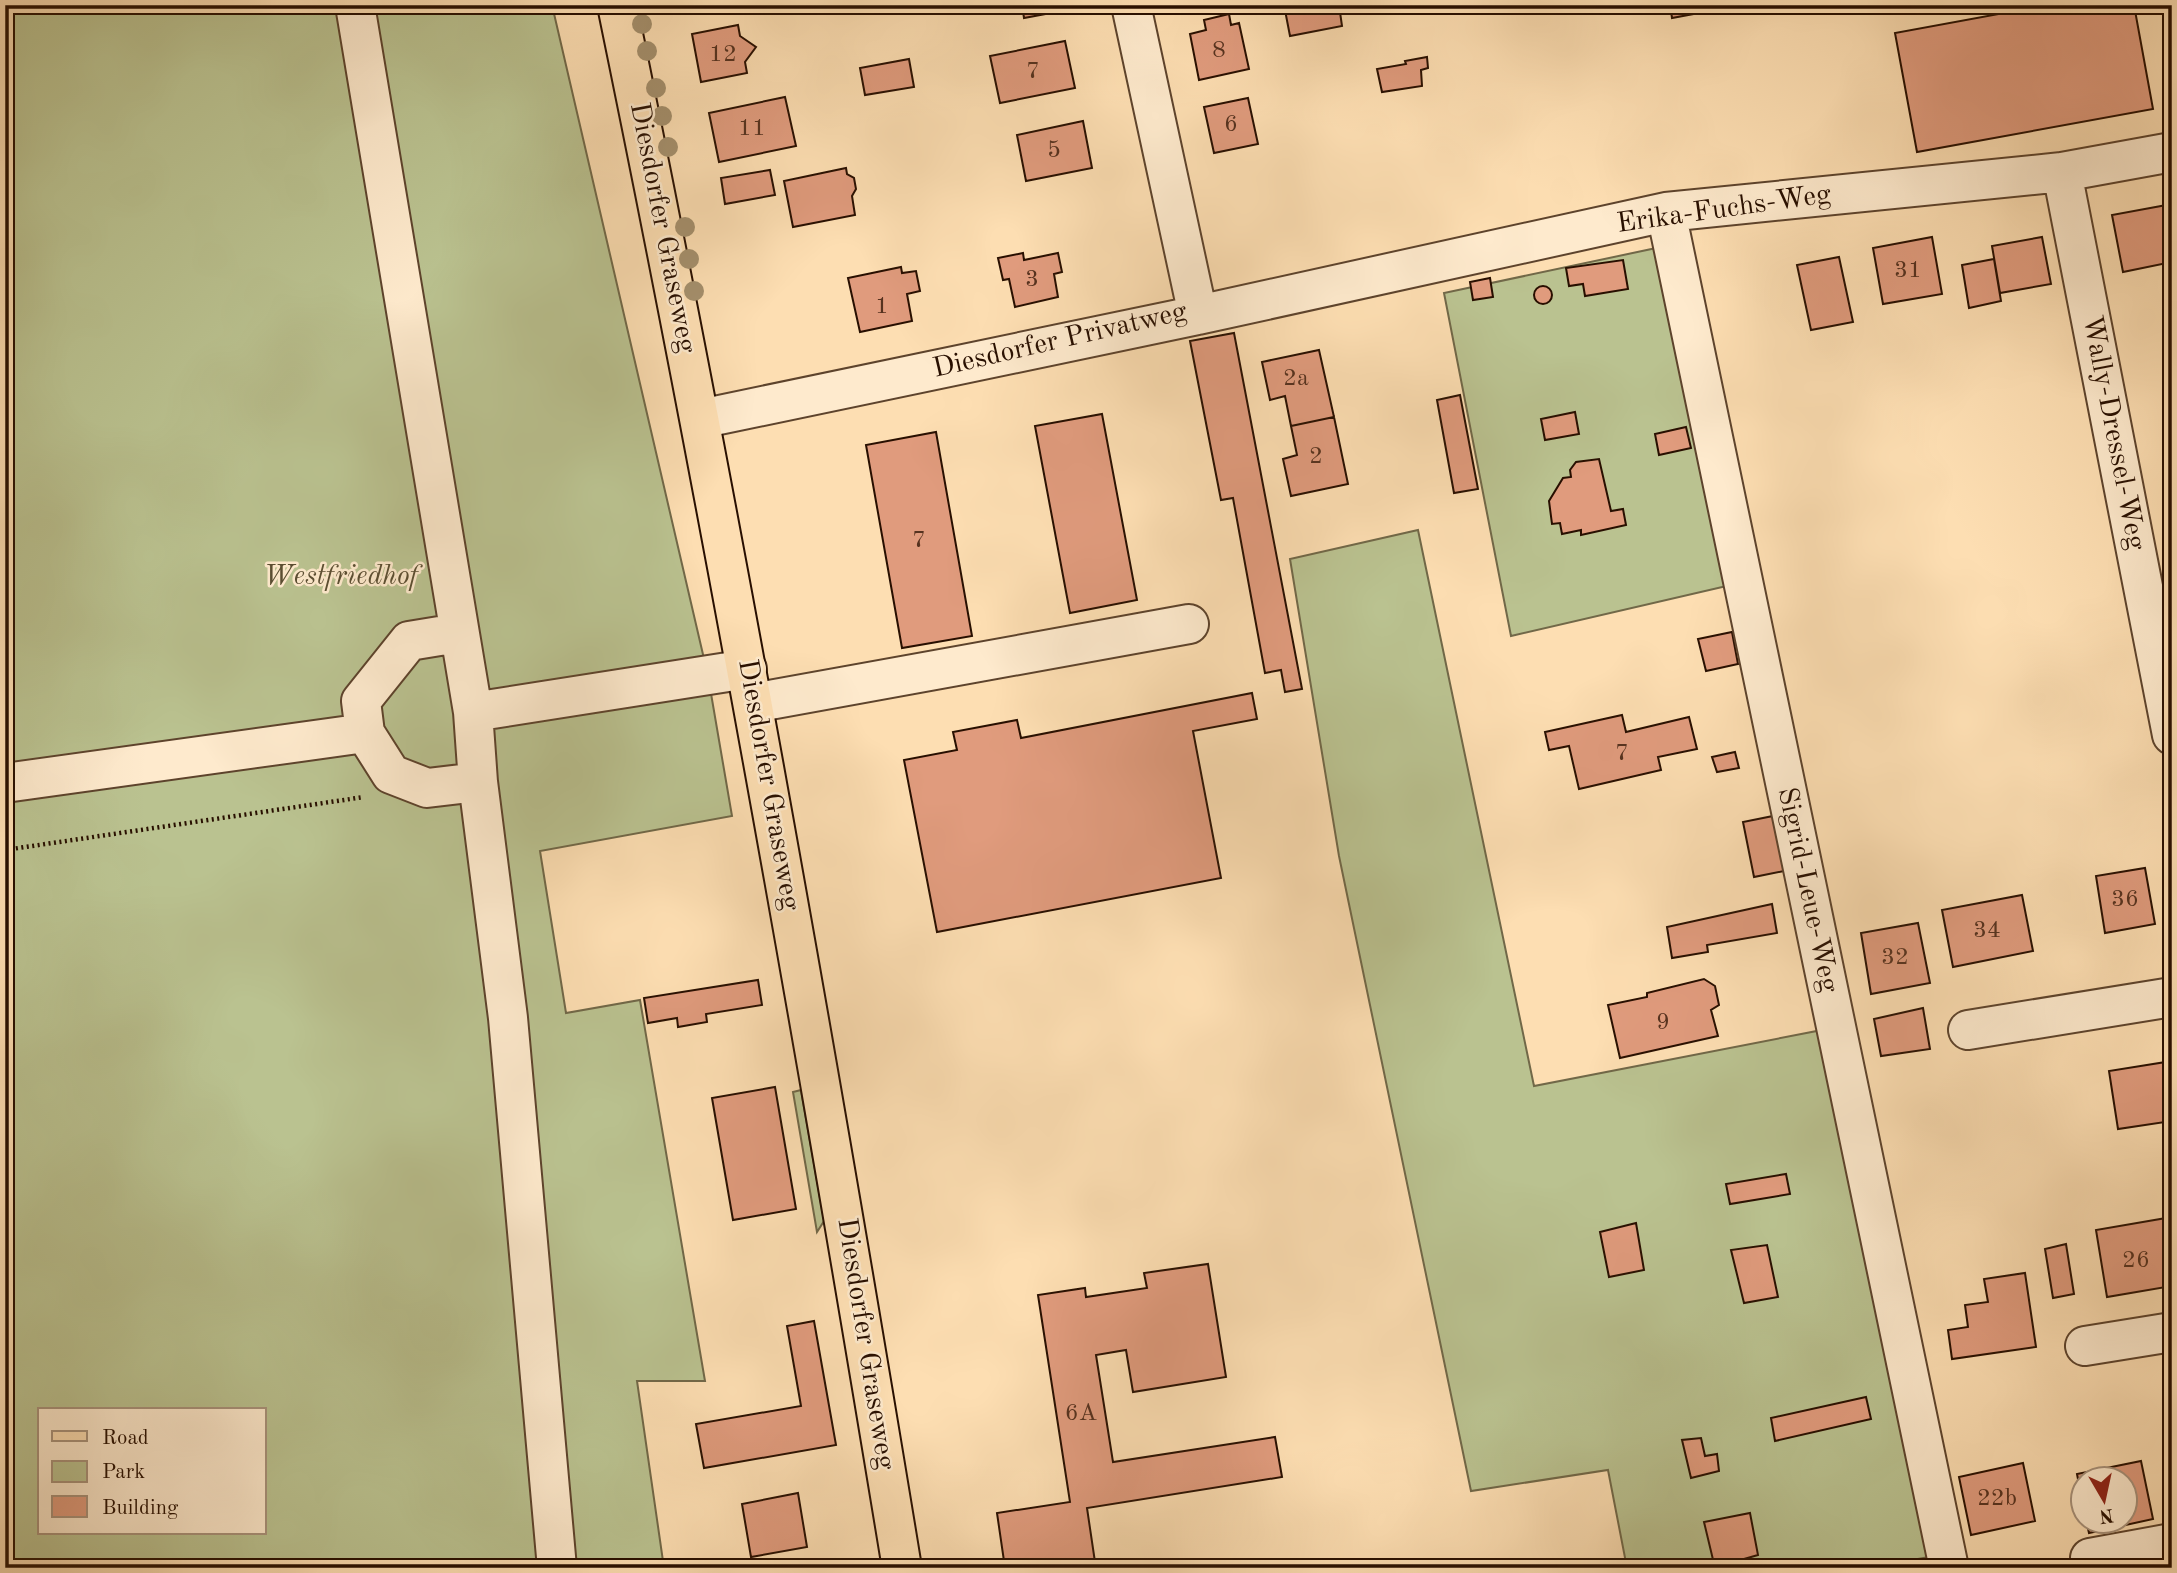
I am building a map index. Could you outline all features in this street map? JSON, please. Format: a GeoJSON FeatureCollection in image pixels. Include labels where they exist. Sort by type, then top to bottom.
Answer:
{"type":"FeatureCollection","features":[{"type":"Feature","properties":{"kind":"main road","name":"Diesdorfer Graseweg"},"geometry":{"type":"LineString","coordinates":[[617,5],[700,419],[750,686],[848,1236],[902,1568]]}},
{"type":"Feature","properties":{"kind":"street"},"geometry":{"type":"LineString","coordinates":[[355,5],[473,712],[478,782],[508,1018],[557,1568]]}},
{"type":"Feature","properties":{"kind":"street","name":"Diesdorfer Privatweg"},"geometry":{"type":"LineString","coordinates":[[700,419],[1198,315],[1130,5]]}},
{"type":"Feature","properties":{"kind":"street","name":"Erika-Fuchs-Weg"},"geometry":{"type":"LineString","coordinates":[[1198,315],[1666,212],[2062,172],[2172,152]]}},
{"type":"Feature","properties":{"kind":"street","name":"Wally-Dressel-Weg"},"geometry":{"type":"LineString","coordinates":[[2062,172],[2172,735]]}},
{"type":"Feature","properties":{"kind":"street","name":"Sigrid-Leue-Weg"},"geometry":{"type":"LineString","coordinates":[[1666,212],[1949,1568]]}},
{"type":"Feature","properties":{"kind":"street"},"geometry":{"type":"LineString","coordinates":[[473,712],[750,686],[1188,624]]}},
{"type":"Feature","properties":{"kind":"street"},"geometry":{"type":"LineString","coordinates":[[458,633],[409,641],[361,701],[365,733],[391,774],[427,788],[478,782]]}},
{"type":"Feature","properties":{"kind":"street"},"geometry":{"type":"LineString","coordinates":[[5,783],[365,733]]}},
{"type":"Feature","properties":{"kind":"street"},"geometry":{"type":"LineString","coordinates":[[1968,1030],[2172,997]]}},
{"type":"Feature","properties":{"kind":"street"},"geometry":{"type":"LineString","coordinates":[[2085,1346],[2172,1332]]}},
{"type":"Feature","properties":{"kind":"street"},"geometry":{"type":"LineString","coordinates":[[2090,1558],[2172,1543]]}},
{"type":"Feature","properties":{"kind":"path"},"geometry":{"type":"LineString","coordinates":[[5,850],[427,788]]}},
{"type":"Feature","properties":{"kind":"green space","name":"Westfriedhof"},"geometry":{"type":"Polygon","coordinates":[[[5,5],[552,5],[708,676],[732,816],[540,851],[566,1013],[640,1000],[705,1381],[637,1381],[664,1568],[5,1568],[5,5]]]}},
{"type":"Feature","properties":{"kind":"green space"},"geometry":{"type":"Polygon","coordinates":[[[1661,247],[1731,585],[1511,636],[1444,293],[1661,247]]]}},
{"type":"Feature","properties":{"kind":"green space"},"geometry":{"type":"Polygon","coordinates":[[[1418,530],[1534,1086],[1822,1030],[1935,1556],[1866,1568],[1627,1568],[1608,1470],[1471,1491],[1339,856],[1290,559],[1418,530]]]}},
{"type":"Feature","properties":{"kind":"green space"},"geometry":{"type":"Polygon","coordinates":[[[801,1090],[824,1221],[817,1232],[793,1092],[801,1090]]]}},
{"type":"Feature","properties":{"kind":"building"},"geometry":{"type":"Polygon","coordinates":[[[1022,5],[1078,5],[1078,8],[1024,18],[1022,5]]]}},
{"type":"Feature","properties":{"kind":"building"},"geometry":{"type":"Polygon","coordinates":[[[1284,5],[1339,5],[1342,26],[1290,36],[1284,5]]]}},
{"type":"Feature","properties":{"kind":"building"},"geometry":{"type":"Polygon","coordinates":[[[1670,5],[1742,5],[1672,18],[1670,5]]]}},
{"type":"Feature","properties":{"kind":"building"},"geometry":{"type":"Polygon","coordinates":[[[2048,5],[2134,5],[2153,109],[1917,152],[1895,33],[2048,5]]]}},
{"type":"Feature","properties":{"kind":"building"},"geometry":{"type":"Polygon","coordinates":[[[1229,14],[1231,25],[1239,23],[1249,69],[1199,80],[1190,34],[1206,30],[1204,20],[1229,14]]]}},
{"type":"Feature","properties":{"kind":"building"},"geometry":{"type":"Polygon","coordinates":[[[738,25],[740,36],[756,47],[745,62],[747,73],[701,82],[692,34],[738,25]]]}},
{"type":"Feature","properties":{"kind":"building"},"geometry":{"type":"Polygon","coordinates":[[[1065,41],[1075,88],[1000,103],[990,56],[1065,41]]]}},
{"type":"Feature","properties":{"kind":"building"},"geometry":{"type":"Polygon","coordinates":[[[1427,57],[1428,68],[1421,70],[1422,86],[1382,92],[1377,69],[1427,57]]]}},
{"type":"Feature","properties":{"kind":"building"},"geometry":{"type":"Polygon","coordinates":[[[909,59],[914,87],[865,95],[860,68],[909,59]]]}},
{"type":"Feature","properties":{"kind":"building"},"geometry":{"type":"Polygon","coordinates":[[[785,97],[796,146],[719,162],[709,113],[785,97]]]}},
{"type":"Feature","properties":{"kind":"building"},"geometry":{"type":"Polygon","coordinates":[[[1248,98],[1258,144],[1214,153],[1204,107],[1248,98]]]}},
{"type":"Feature","properties":{"kind":"building"},"geometry":{"type":"Polygon","coordinates":[[[1083,121],[1092,168],[1026,181],[1017,135],[1083,121]]]}},
{"type":"Feature","properties":{"kind":"building"},"geometry":{"type":"Polygon","coordinates":[[[846,168],[847,174],[854,178],[856,189],[852,196],[855,215],[793,227],[784,181],[846,168]]]}},
{"type":"Feature","properties":{"kind":"building"},"geometry":{"type":"Polygon","coordinates":[[[770,170],[775,195],[725,204],[721,178],[770,170]]]}},
{"type":"Feature","properties":{"kind":"building"},"geometry":{"type":"Polygon","coordinates":[[[2172,204],[2172,262],[2123,272],[2112,215],[2172,204]]]}},
{"type":"Feature","properties":{"kind":"building"},"geometry":{"type":"Polygon","coordinates":[[[1932,237],[1942,294],[1883,304],[1873,248],[1932,237]]]}},
{"type":"Feature","properties":{"kind":"building"},"geometry":{"type":"Polygon","coordinates":[[[2042,237],[2051,284],[2000,293],[1992,246],[2042,237]]]}},
{"type":"Feature","properties":{"kind":"building"},"geometry":{"type":"Polygon","coordinates":[[[1023,253],[1024,260],[1058,253],[1062,272],[1054,274],[1058,297],[1015,307],[1009,279],[1003,280],[998,258],[1023,253]]]}},
{"type":"Feature","properties":{"kind":"building"},"geometry":{"type":"Polygon","coordinates":[[[1839,257],[1853,322],[1811,330],[1797,265],[1839,257]]]}},
{"type":"Feature","properties":{"kind":"building"},"geometry":{"type":"Polygon","coordinates":[[[1994,259],[2001,301],[1969,308],[1962,265],[1994,259]]]}},
{"type":"Feature","properties":{"kind":"building"},"geometry":{"type":"Polygon","coordinates":[[[1623,260],[1628,289],[1585,296],[1583,284],[1569,286],[1566,268],[1623,260]]]}},
{"type":"Feature","properties":{"kind":"building"},"geometry":{"type":"Polygon","coordinates":[[[901,267],[902,273],[916,271],[920,291],[907,294],[912,321],[860,332],[848,278],[901,267]]]}},
{"type":"Feature","properties":{"kind":"building"},"geometry":{"type":"Polygon","coordinates":[[[1490,278],[1493,297],[1473,300],[1470,282],[1490,278]]]}},
{"type":"Feature","properties":{"kind":"building"},"geometry":{"type":"Polygon","coordinates":[[[1539,286],[1547,286],[1552,295],[1550,302],[1539,304],[1534,299],[1534,291],[1539,286]]]}},
{"type":"Feature","properties":{"kind":"building"},"geometry":{"type":"Polygon","coordinates":[[[1234,333],[1302,689],[1285,692],[1281,670],[1265,673],[1233,498],[1221,500],[1190,341],[1234,333]]]}},
{"type":"Feature","properties":{"kind":"building"},"geometry":{"type":"Polygon","coordinates":[[[1319,350],[1334,417],[1291,426],[1285,396],[1270,400],[1262,362],[1319,350]]]}},
{"type":"Feature","properties":{"kind":"building"},"geometry":{"type":"Polygon","coordinates":[[[1460,395],[1478,489],[1454,493],[1437,400],[1460,395]]]}},
{"type":"Feature","properties":{"kind":"building"},"geometry":{"type":"Polygon","coordinates":[[[1575,412],[1579,434],[1545,440],[1541,419],[1575,412]]]}},
{"type":"Feature","properties":{"kind":"building"},"geometry":{"type":"Polygon","coordinates":[[[1102,414],[1137,600],[1070,613],[1035,426],[1102,414]]]}},
{"type":"Feature","properties":{"kind":"building"},"geometry":{"type":"Polygon","coordinates":[[[1334,417],[1348,484],[1291,496],[1283,459],[1297,455],[1291,426],[1334,417]]]}},
{"type":"Feature","properties":{"kind":"building"},"geometry":{"type":"Polygon","coordinates":[[[1686,427],[1691,448],[1659,455],[1655,434],[1686,427]]]}},
{"type":"Feature","properties":{"kind":"building"},"geometry":{"type":"Polygon","coordinates":[[[936,432],[972,636],[902,648],[866,445],[936,432]]]}},
{"type":"Feature","properties":{"kind":"building"},"geometry":{"type":"Polygon","coordinates":[[[1599,459],[1611,511],[1623,509],[1626,525],[1581,535],[1581,530],[1562,534],[1560,523],[1552,524],[1549,501],[1563,478],[1571,477],[1570,470],[1576,462],[1599,459]]]}},
{"type":"Feature","properties":{"kind":"building"},"geometry":{"type":"Polygon","coordinates":[[[1732,632],[1738,664],[1706,671],[1698,639],[1732,632]]]}},
{"type":"Feature","properties":{"kind":"building"},"geometry":{"type":"Polygon","coordinates":[[[1252,693],[1257,719],[1193,731],[1221,878],[937,932],[904,760],[957,750],[953,732],[1017,720],[1021,738],[1252,693]]]}},
{"type":"Feature","properties":{"kind":"building"},"geometry":{"type":"Polygon","coordinates":[[[1622,715],[1626,732],[1689,717],[1697,749],[1658,757],[1661,770],[1579,789],[1569,746],[1549,750],[1545,732],[1622,715]]]}},
{"type":"Feature","properties":{"kind":"building"},"geometry":{"type":"Polygon","coordinates":[[[1735,752],[1739,768],[1717,772],[1712,757],[1735,752]]]}},
{"type":"Feature","properties":{"kind":"building"},"geometry":{"type":"Polygon","coordinates":[[[1778,815],[1789,870],[1754,877],[1743,822],[1778,815]]]}},
{"type":"Feature","properties":{"kind":"building"},"geometry":{"type":"Polygon","coordinates":[[[2145,868],[2155,924],[2105,933],[2096,876],[2145,868]]]}},
{"type":"Feature","properties":{"kind":"building"},"geometry":{"type":"Polygon","coordinates":[[[2022,895],[2033,951],[1953,967],[1942,910],[2022,895]]]}},
{"type":"Feature","properties":{"kind":"building"},"geometry":{"type":"Polygon","coordinates":[[[1772,904],[1777,933],[1707,945],[1708,952],[1672,958],[1667,927],[1772,904]]]}},
{"type":"Feature","properties":{"kind":"building"},"geometry":{"type":"Polygon","coordinates":[[[1918,923],[1930,983],[1871,994],[1861,933],[1918,923]]]}},
{"type":"Feature","properties":{"kind":"building"},"geometry":{"type":"Polygon","coordinates":[[[1704,979],[1715,986],[1719,1005],[1711,1010],[1718,1036],[1620,1058],[1608,1005],[1647,997],[1647,993],[1704,979]]]}},
{"type":"Feature","properties":{"kind":"building"},"geometry":{"type":"Polygon","coordinates":[[[758,980],[762,1005],[706,1014],[707,1022],[678,1027],[677,1018],[648,1023],[644,998],[758,980]]]}},
{"type":"Feature","properties":{"kind":"building"},"geometry":{"type":"Polygon","coordinates":[[[1923,1008],[1930,1049],[1881,1056],[1874,1019],[1923,1008]]]}},
{"type":"Feature","properties":{"kind":"building"},"geometry":{"type":"Polygon","coordinates":[[[2172,1061],[2172,1121],[2118,1129],[2109,1071],[2172,1061]]]}},
{"type":"Feature","properties":{"kind":"building"},"geometry":{"type":"Polygon","coordinates":[[[775,1087],[796,1209],[733,1220],[712,1098],[775,1087]]]}},
{"type":"Feature","properties":{"kind":"building"},"geometry":{"type":"Polygon","coordinates":[[[1786,1174],[1790,1194],[1730,1204],[1726,1184],[1786,1174]]]}},
{"type":"Feature","properties":{"kind":"building"},"geometry":{"type":"Polygon","coordinates":[[[2172,1217],[2172,1286],[2107,1297],[2096,1230],[2172,1217]]]}},
{"type":"Feature","properties":{"kind":"building"},"geometry":{"type":"Polygon","coordinates":[[[1636,1223],[1644,1270],[1609,1277],[1600,1232],[1636,1223]]]}},
{"type":"Feature","properties":{"kind":"building"},"geometry":{"type":"Polygon","coordinates":[[[2066,1244],[2074,1294],[2053,1298],[2045,1249],[2066,1244]]]}},
{"type":"Feature","properties":{"kind":"building"},"geometry":{"type":"Polygon","coordinates":[[[1767,1245],[1778,1297],[1744,1303],[1731,1250],[1767,1245]]]}},
{"type":"Feature","properties":{"kind":"building"},"geometry":{"type":"Polygon","coordinates":[[[1208,1264],[1226,1377],[1133,1392],[1126,1350],[1096,1355],[1113,1462],[1275,1437],[1282,1477],[1087,1508],[1095,1562],[1057,1568],[1005,1568],[997,1513],[1070,1502],[1038,1295],[1085,1288],[1086,1297],[1147,1288],[1144,1273],[1208,1264]]]}},
{"type":"Feature","properties":{"kind":"building"},"geometry":{"type":"Polygon","coordinates":[[[2025,1273],[2036,1347],[1952,1359],[1948,1330],[1968,1327],[1965,1305],[1988,1302],[1984,1279],[2025,1273]]]}},
{"type":"Feature","properties":{"kind":"building"},"geometry":{"type":"Polygon","coordinates":[[[814,1321],[836,1445],[704,1468],[696,1424],[801,1406],[787,1326],[814,1321]]]}},
{"type":"Feature","properties":{"kind":"building"},"geometry":{"type":"Polygon","coordinates":[[[1866,1397],[1871,1419],[1775,1441],[1771,1418],[1866,1397]]]}},
{"type":"Feature","properties":{"kind":"building"},"geometry":{"type":"Polygon","coordinates":[[[1701,1438],[1705,1456],[1717,1454],[1719,1471],[1691,1478],[1682,1440],[1701,1438]]]}},
{"type":"Feature","properties":{"kind":"building"},"geometry":{"type":"Polygon","coordinates":[[[2141,1461],[2153,1519],[2138,1522],[2138,1464],[2126,1464],[2141,1461]]]}},
{"type":"Feature","properties":{"kind":"building"},"geometry":{"type":"Polygon","coordinates":[[[2023,1463],[2035,1521],[1971,1535],[1959,1477],[2023,1463]]]}},
{"type":"Feature","properties":{"kind":"building"},"geometry":{"type":"Polygon","coordinates":[[[798,1493],[807,1547],[751,1557],[742,1504],[798,1493]]]}},
{"type":"Feature","properties":{"kind":"building"},"geometry":{"type":"Polygon","coordinates":[[[1750,1513],[1758,1555],[1744,1559],[1746,1568],[1715,1568],[1704,1522],[1750,1513]]]}}]}
